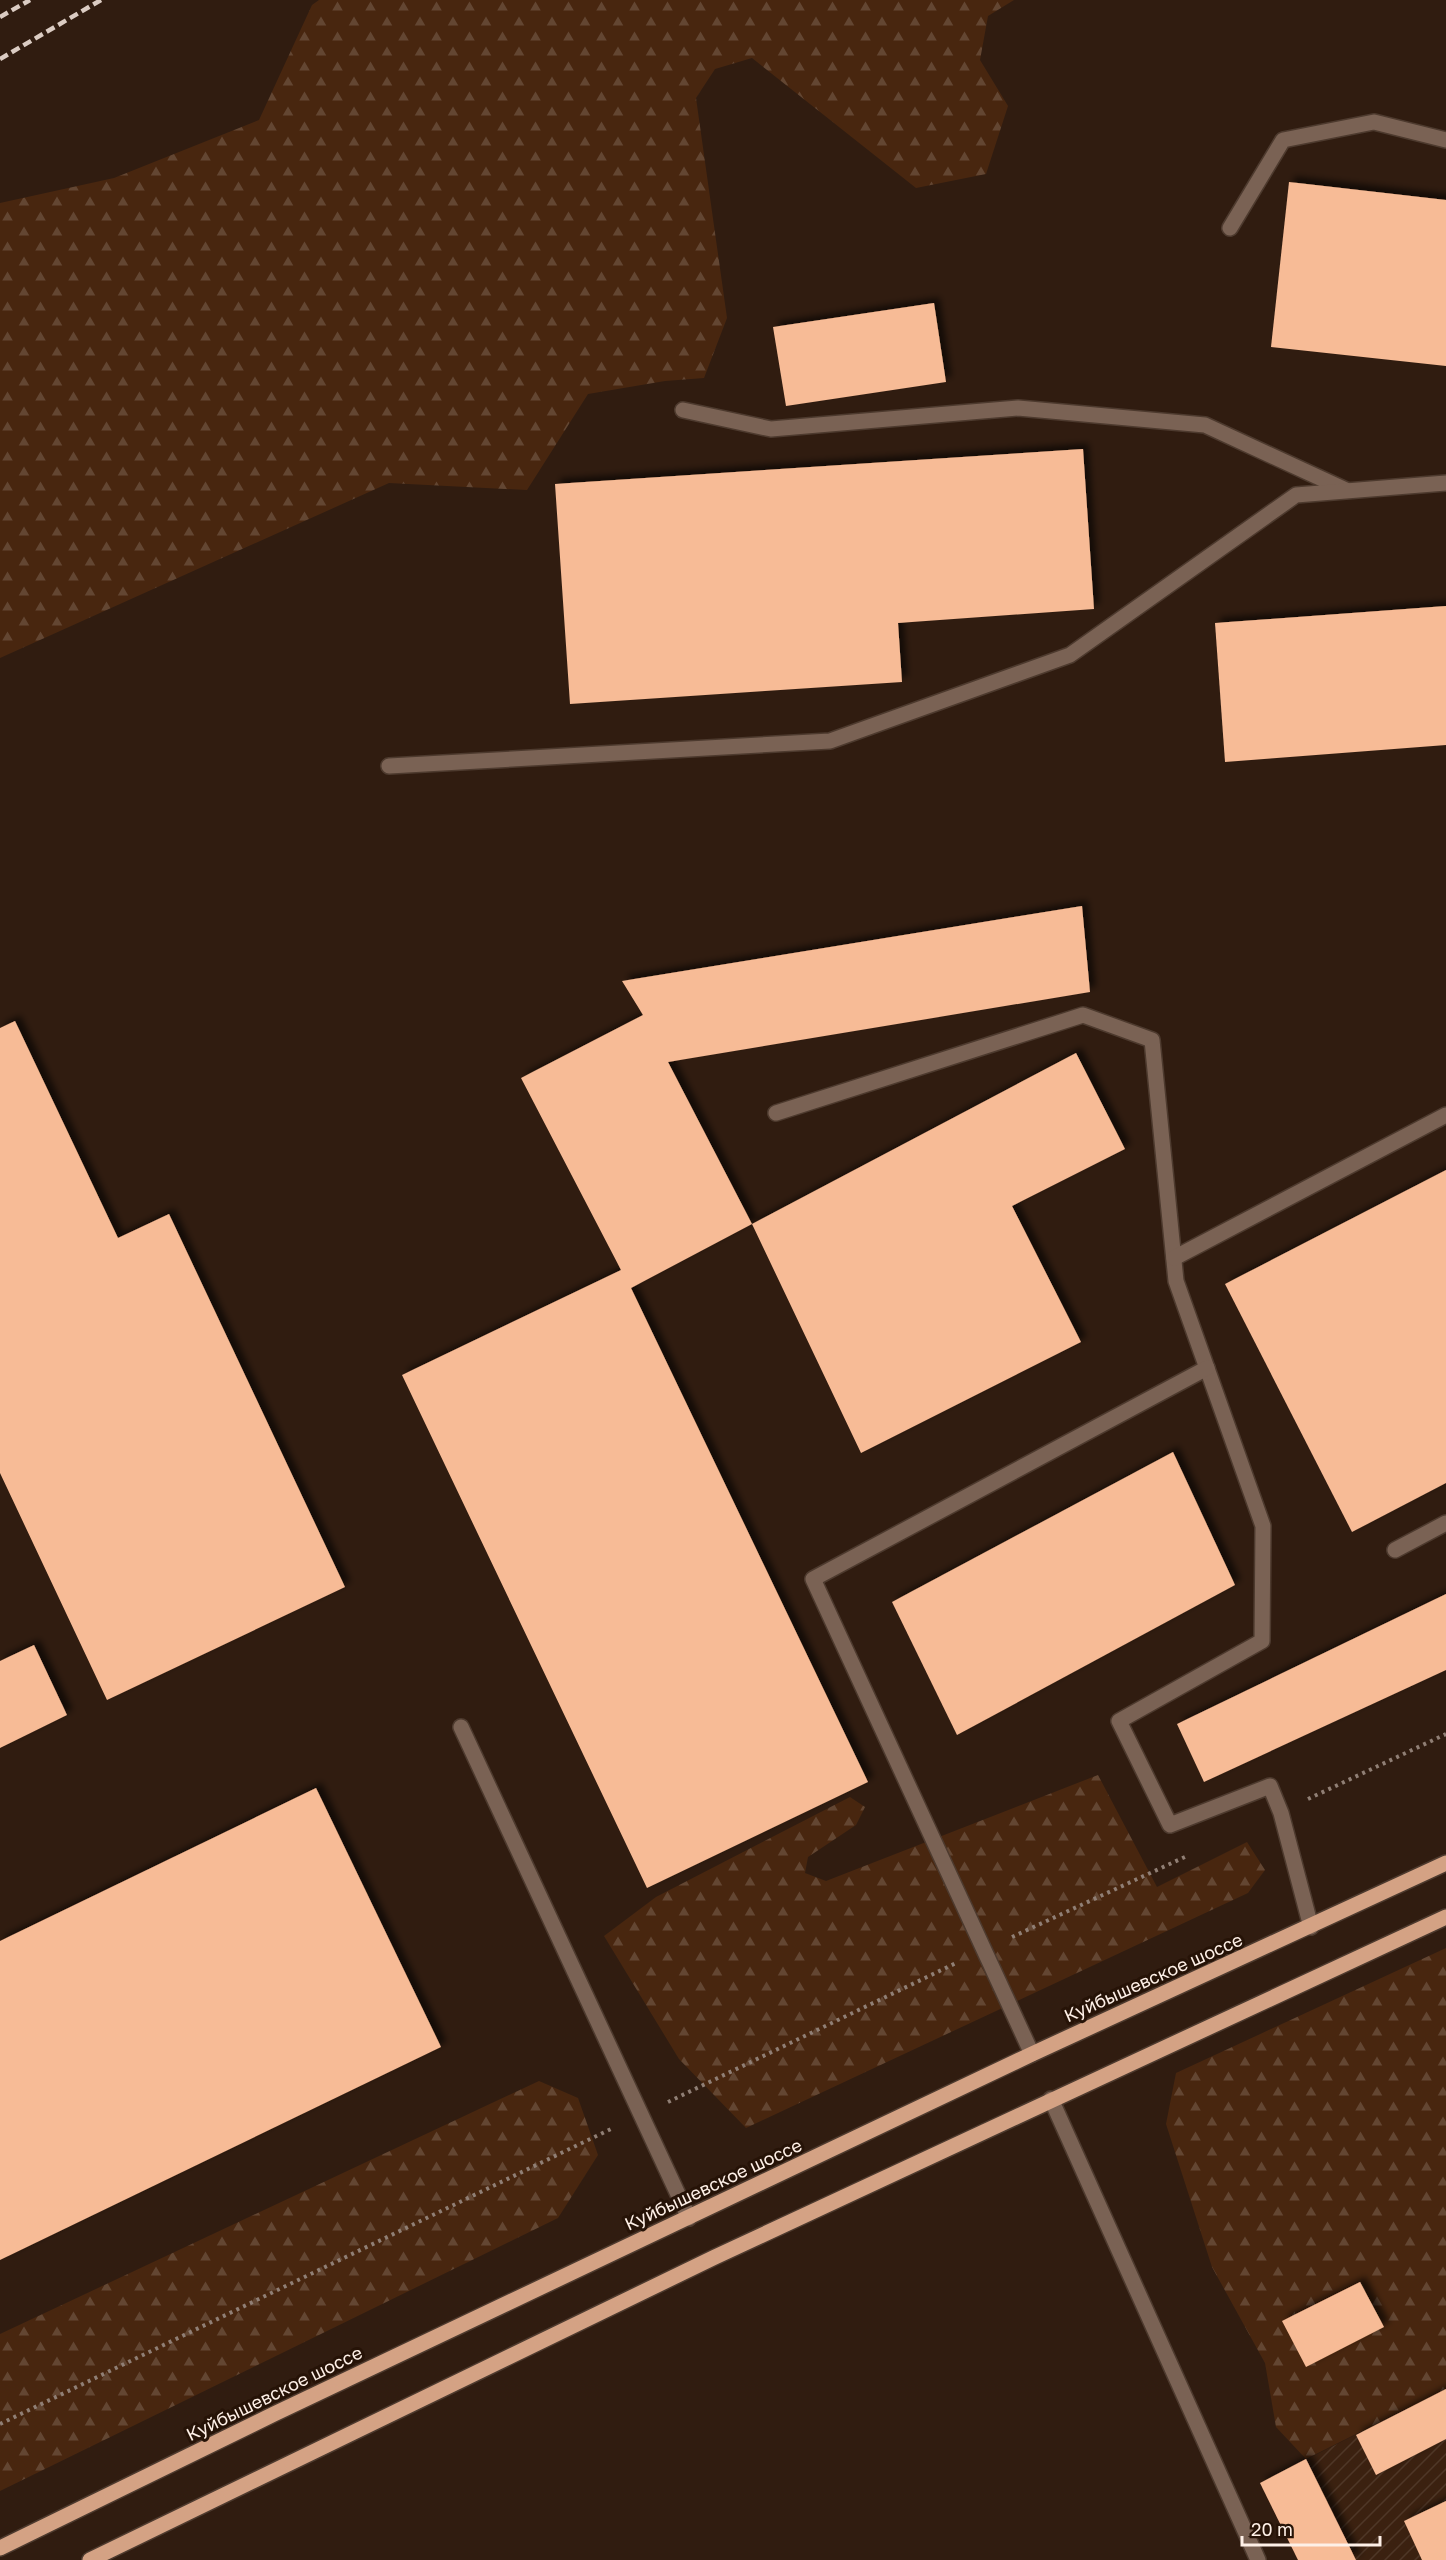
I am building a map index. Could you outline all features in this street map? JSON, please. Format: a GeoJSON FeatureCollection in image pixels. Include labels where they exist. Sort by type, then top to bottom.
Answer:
{"type":"FeatureCollection","features":[{"type":"Feature","properties":{"kind":"main road","name":"Куйбышевское шоссе"},"geometry":{"type":"LineString","coordinates":[[0,2548],[274,2414],[1032,2054],[1446,1863]]}},
{"type":"Feature","properties":{"kind":"main road"},"geometry":{"type":"LineString","coordinates":[[90,2560],[715,2257],[1052,2098],[1446,1917]]}},
{"type":"Feature","properties":{"kind":"lane"},"geometry":{"type":"LineString","coordinates":[[1230,228],[1283,140],[1374,122],[1446,140]]}},
{"type":"Feature","properties":{"kind":"lane"},"geometry":{"type":"LineString","coordinates":[[683,410],[771,429],[1018,408],[1205,425],[1347,490]]}},
{"type":"Feature","properties":{"kind":"lane"},"geometry":{"type":"LineString","coordinates":[[389,766],[830,741],[1070,655],[1296,495],[1446,483]]}},
{"type":"Feature","properties":{"kind":"lane"},"geometry":{"type":"LineString","coordinates":[[777,1113],[1083,1014],[1152,1040],[1176,1281],[1263,1526],[1262,1641],[1119,1721],[1170,1825],[1270,1786],[1281,1813],[1311,1927]]}},
{"type":"Feature","properties":{"kind":"lane"},"geometry":{"type":"LineString","coordinates":[[1174,1258],[1446,1115]]}},
{"type":"Feature","properties":{"kind":"lane"},"geometry":{"type":"LineString","coordinates":[[1032,2054],[813,1579],[1207,1368]]}},
{"type":"Feature","properties":{"kind":"lane"},"geometry":{"type":"LineString","coordinates":[[1395,1550],[1446,1523]]}},
{"type":"Feature","properties":{"kind":"lane"},"geometry":{"type":"LineString","coordinates":[[461,1727],[688,2218]]}},
{"type":"Feature","properties":{"kind":"lane"},"geometry":{"type":"LineString","coordinates":[[1052,2098],[1258,2560]]}},
{"type":"Feature","properties":{"kind":"path"},"geometry":{"type":"LineString","coordinates":[[1281,1813],[1446,1734]]}},
{"type":"Feature","properties":{"kind":"path"},"geometry":{"type":"LineString","coordinates":[[0,2424],[641,2114],[984,1950],[1196,1852]]}},
{"type":"Feature","properties":{"kind":"shaded area"},"geometry":{"type":"Polygon","coordinates":[[[1446,2389],[1446,2560],[1298,2560],[1260,2483],[1446,2389]]]}},
{"type":"Feature","properties":{"kind":"green space"},"geometry":{"type":"Polygon","coordinates":[[[319,0],[1014,0],[988,16],[980,60],[1008,106],[986,174],[916,188],[752,58],[715,69],[696,98],[727,318],[704,378],[665,381],[588,394],[527,490],[389,483],[0,658],[0,203],[114,178],[259,120],[312,5],[319,0]]]}},
{"type":"Feature","properties":{"kind":"green space"},"geometry":{"type":"Polygon","coordinates":[[[1098,1775],[1157,1887],[1247,1842],[1265,1870],[1248,1893],[746,2128],[679,2059],[604,1936],[656,1897],[850,1797],[865,1807],[856,1825],[808,1857],[805,1873],[826,1881],[1098,1775]]]}},
{"type":"Feature","properties":{"kind":"green space"},"geometry":{"type":"Polygon","coordinates":[[[1446,1948],[1446,2389],[1306,2459],[1276,2427],[1265,2363],[1212,2267],[1166,2124],[1176,2073],[1446,1948]]]}},
{"type":"Feature","properties":{"kind":"green space"},"geometry":{"type":"Polygon","coordinates":[[[539,2081],[578,2098],[598,2155],[558,2218],[0,2491],[0,2334],[539,2081]]]}},
{"type":"Feature","properties":{"kind":"building"},"geometry":{"type":"Polygon","coordinates":[[[1289,182],[1446,200],[1446,366],[1271,347],[1289,182]]]}},
{"type":"Feature","properties":{"kind":"building"},"geometry":{"type":"Polygon","coordinates":[[[934,303],[946,382],[786,406],[773,327],[934,303]]]}},
{"type":"Feature","properties":{"kind":"building"},"geometry":{"type":"Polygon","coordinates":[[[1083,449],[1094,609],[898,623],[902,682],[570,704],[555,484],[1083,449]]]}},
{"type":"Feature","properties":{"kind":"building"},"geometry":{"type":"Polygon","coordinates":[[[1446,606],[1446,745],[1225,762],[1215,623],[1446,606]]]}},
{"type":"Feature","properties":{"kind":"building"},"geometry":{"type":"Polygon","coordinates":[[[1082,906],[1090,992],[668,1062],[752,1224],[631,1288],[868,1782],[647,1888],[402,1375],[621,1270],[521,1078],[643,1015],[622,981],[1082,906]]]}},
{"type":"Feature","properties":{"kind":"building"},"geometry":{"type":"Polygon","coordinates":[[[15,1021],[118,1238],[169,1214],[345,1587],[107,1700],[0,1473],[0,1028],[15,1021]]]}},
{"type":"Feature","properties":{"kind":"building"},"geometry":{"type":"Polygon","coordinates":[[[1076,1053],[1125,1149],[1012,1206],[1081,1342],[861,1453],[752,1224],[1076,1053]]]}},
{"type":"Feature","properties":{"kind":"building"},"geometry":{"type":"Polygon","coordinates":[[[1446,1170],[1446,1483],[1352,1532],[1225,1284],[1446,1170]]]}},
{"type":"Feature","properties":{"kind":"building"},"geometry":{"type":"Polygon","coordinates":[[[1173,1452],[1235,1585],[957,1735],[892,1602],[1173,1452]]]}},
{"type":"Feature","properties":{"kind":"building"},"geometry":{"type":"Polygon","coordinates":[[[1446,1594],[1446,1670],[1204,1782],[1177,1724],[1446,1594]]]}},
{"type":"Feature","properties":{"kind":"building"},"geometry":{"type":"Polygon","coordinates":[[[34,1645],[67,1715],[0,1748],[0,1661],[34,1645]]]}},
{"type":"Feature","properties":{"kind":"building"},"geometry":{"type":"Polygon","coordinates":[[[316,1788],[441,2047],[0,2260],[0,1941],[316,1788]]]}},
{"type":"Feature","properties":{"kind":"building"},"geometry":{"type":"Polygon","coordinates":[[[1360,2282],[1384,2327],[1306,2367],[1282,2321],[1360,2282]]]}},
{"type":"Feature","properties":{"kind":"building"},"geometry":{"type":"Polygon","coordinates":[[[1446,2389],[1446,2439],[1376,2475],[1356,2435],[1446,2389]]]}},
{"type":"Feature","properties":{"kind":"building"},"geometry":{"type":"Polygon","coordinates":[[[1306,2459],[1356,2560],[1298,2560],[1260,2483],[1306,2459]]]}},
{"type":"Feature","properties":{"kind":"building"},"geometry":{"type":"Polygon","coordinates":[[[1446,2501],[1446,2560],[1422,2560],[1404,2521],[1446,2501]]]}},
{"type":"Feature","properties":{"kind":"railway"},"geometry":{"type":"LineString","coordinates":[[0,17],[30,0]]}},
{"type":"Feature","properties":{"kind":"railway"},"geometry":{"type":"LineString","coordinates":[[0,59],[101,0]]}}]}
